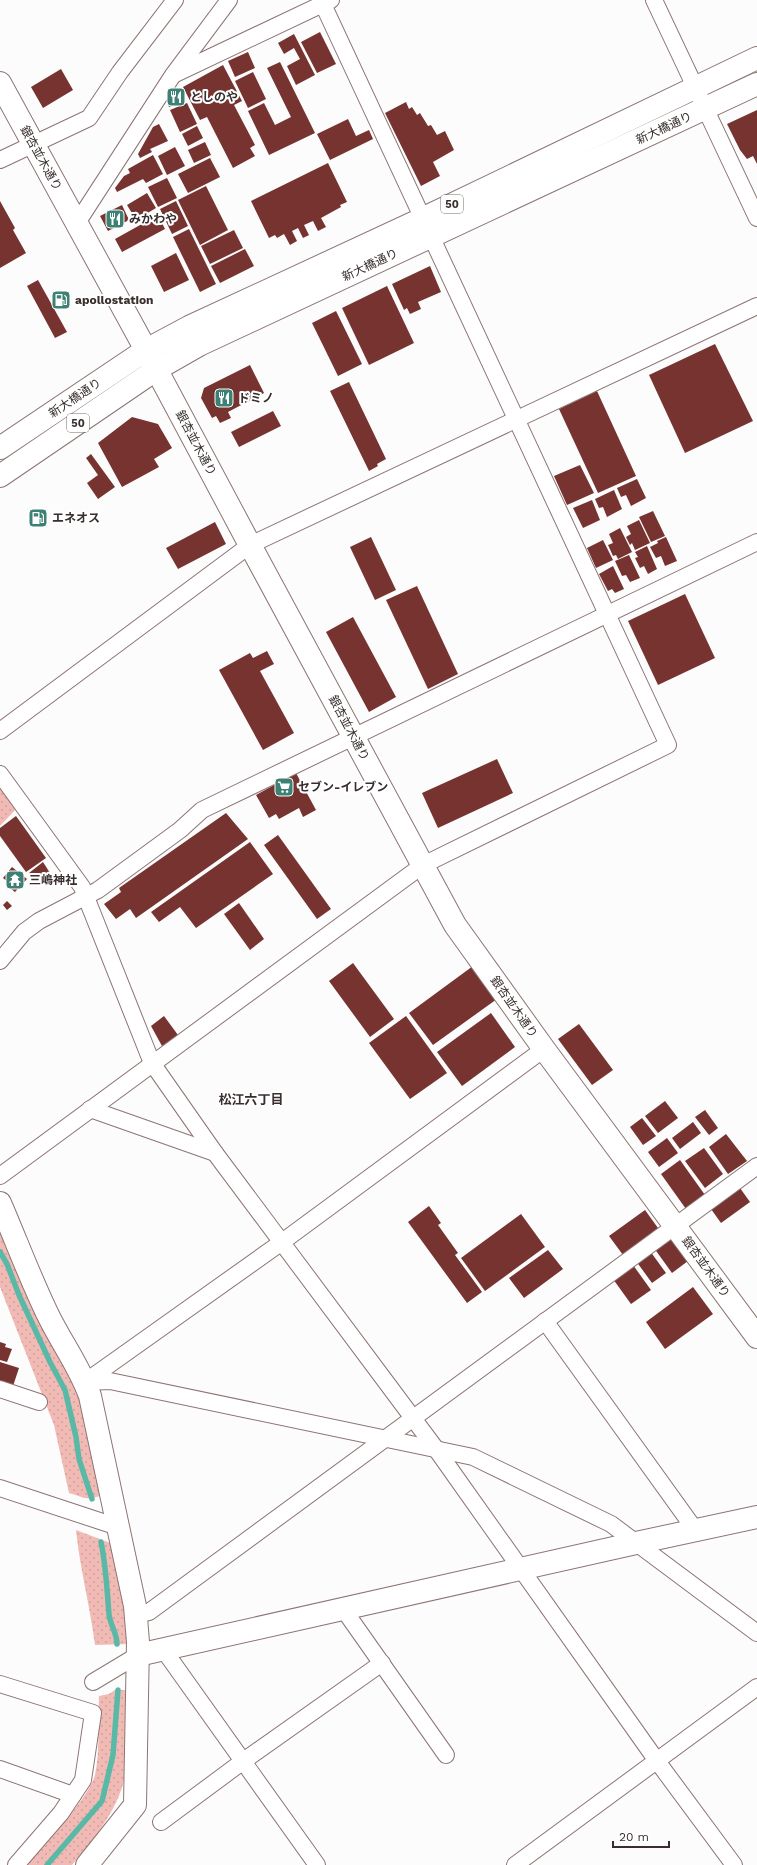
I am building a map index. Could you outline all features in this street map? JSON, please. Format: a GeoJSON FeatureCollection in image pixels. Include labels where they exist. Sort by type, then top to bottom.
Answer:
{"type":"FeatureCollection","features":[{"type":"Feature","properties":{"kind":"street"},"geometry":{"type":"LineString","coordinates":[[0,160],[89,118],[120,72],[175,0]]}},
{"type":"Feature","properties":{"kind":"street"},"geometry":{"type":"LineString","coordinates":[[77,223],[173,75],[229,0]]}},
{"type":"Feature","properties":{"kind":"street"},"geometry":{"type":"LineString","coordinates":[[654,0],[757,218]]}},
{"type":"Feature","properties":{"kind":"street"},"geometry":{"type":"LineString","coordinates":[[0,1176],[423,865],[668,745],[426,227],[324,1],[173,75]]}},
{"type":"Feature","properties":{"kind":"street","name":"新大橋通り"},"geometry":{"type":"LineString","coordinates":[[0,476],[157,369],[199,345],[696,87],[757,58]]}},
{"type":"Feature","properties":{"kind":"street","name":"銀杏並木通り"},"geometry":{"type":"LineString","coordinates":[[0,83],[157,369],[455,925],[544,1049],[757,1337]]}},
{"type":"Feature","properties":{"kind":"street","name":"新大橋通り"},"geometry":{"type":"LineString","coordinates":[[0,448],[146,350],[189,326],[271,287],[426,227],[705,109],[757,84]]}},
{"type":"Feature","properties":{"kind":"street"},"geometry":{"type":"LineString","coordinates":[[0,730],[250,545],[757,306]]}},
{"type":"Feature","properties":{"kind":"street"},"geometry":{"type":"LineString","coordinates":[[0,961],[24,932],[39,921],[98,890],[180,830],[202,810],[354,735],[757,542]]}},
{"type":"Feature","properties":{"kind":"street"},"geometry":{"type":"LineString","coordinates":[[0,774],[82,887],[152,1063],[215,1153],[412,1419],[436,1449],[657,1761],[734,1865]]}},
{"type":"Feature","properties":{"kind":"street"},"geometry":{"type":"LineString","coordinates":[[85,1382],[282,1242],[544,1049]]}},
{"type":"Feature","properties":{"kind":"street"},"geometry":{"type":"LineString","coordinates":[[90,1109],[215,1153]]}},
{"type":"Feature","properties":{"kind":"street"},"geometry":{"type":"LineString","coordinates":[[136,1615],[149,1612],[757,1166]]}},
{"type":"Feature","properties":{"kind":"street"},"geometry":{"type":"LineString","coordinates":[[0,1203],[32,1282],[53,1325],[85,1382],[91,1400],[136,1615],[138,1655],[135,1805],[87,1865]]}},
{"type":"Feature","properties":{"kind":"street"},"geometry":{"type":"LineString","coordinates":[[545,1321],[696,1531]]}},
{"type":"Feature","properties":{"kind":"street"},"geometry":{"type":"LineString","coordinates":[[85,1382],[110,1381],[382,1440],[473,1457],[611,1524],[757,1632]]}},
{"type":"Feature","properties":{"kind":"street"},"geometry":{"type":"LineString","coordinates":[[0,1389],[39,1402]]}},
{"type":"Feature","properties":{"kind":"street"},"geometry":{"type":"LineString","coordinates":[[0,1488],[118,1527]]}},
{"type":"Feature","properties":{"kind":"street"},"geometry":{"type":"LineString","coordinates":[[93,1682],[138,1655],[757,1517]]}},
{"type":"Feature","properties":{"kind":"street"},"geometry":{"type":"LineString","coordinates":[[344,1610],[446,1755]]}},
{"type":"Feature","properties":{"kind":"street"},"geometry":{"type":"LineString","coordinates":[[163,1649],[242,1762],[317,1865]]}},
{"type":"Feature","properties":{"kind":"street"},"geometry":{"type":"LineString","coordinates":[[161,1822],[242,1762],[382,1663]]}},
{"type":"Feature","properties":{"kind":"street"},"geometry":{"type":"LineString","coordinates":[[0,1684],[93,1714],[83,1780],[61,1814],[16,1865]]}},
{"type":"Feature","properties":{"kind":"street"},"geometry":{"type":"LineString","coordinates":[[515,1865],[757,1687]]}},
{"type":"Feature","properties":{"kind":"street"},"geometry":{"type":"LineString","coordinates":[[0,1768],[73,1795]]}},
{"type":"Feature","properties":{"kind":"shaded area"},"geometry":{"type":"Polygon","coordinates":[[[0,780],[18,807],[0,826],[0,780]]]}},
{"type":"Feature","properties":{"kind":"shaded area"},"geometry":{"type":"Polygon","coordinates":[[[0,1222],[76,1382],[103,1495],[89,1498],[69,1493],[54,1425],[0,1287],[0,1222]]]}},
{"type":"Feature","properties":{"kind":"shaded area"},"geometry":{"type":"Polygon","coordinates":[[[76,1530],[113,1544],[123,1592],[130,1644],[95,1645],[76,1530]]]}},
{"type":"Feature","properties":{"kind":"shaded area"},"geometry":{"type":"Polygon","coordinates":[[[115,1690],[130,1690],[128,1755],[122,1789],[117,1801],[97,1834],[72,1865],[26,1865],[65,1822],[91,1785],[95,1775],[98,1757],[99,1696],[109,1694],[115,1690]]]}},
{"type":"Feature","properties":{"kind":"building"},"geometry":{"type":"Polygon","coordinates":[[[320,32],[336,64],[317,73],[301,42],[320,32]]]}},
{"type":"Feature","properties":{"kind":"building"},"geometry":{"type":"Polygon","coordinates":[[[294,34],[315,75],[296,85],[287,66],[300,59],[294,48],[284,54],[278,43],[294,34]]]}},
{"type":"Feature","properties":{"kind":"building"},"geometry":{"type":"Polygon","coordinates":[[[248,52],[255,68],[235,77],[228,61],[248,52]]]}},
{"type":"Feature","properties":{"kind":"building"},"geometry":{"type":"Polygon","coordinates":[[[280,62],[315,133],[269,155],[248,111],[264,103],[275,125],[291,117],[267,68],[280,62]]]}},
{"type":"Feature","properties":{"kind":"building"},"geometry":{"type":"Polygon","coordinates":[[[223,65],[242,101],[234,105],[255,145],[250,148],[255,156],[233,168],[207,117],[200,120],[183,87],[223,65]]]}},
{"type":"Feature","properties":{"kind":"building"},"geometry":{"type":"Polygon","coordinates":[[[61,69],[73,90],[43,108],[31,87],[61,69]]]}},
{"type":"Feature","properties":{"kind":"building"},"geometry":{"type":"Polygon","coordinates":[[[253,72],[266,99],[248,108],[235,81],[253,72]]]}},
{"type":"Feature","properties":{"kind":"building"},"geometry":{"type":"Polygon","coordinates":[[[179,89],[185,100],[169,107],[168,104],[179,89]]]}},
{"type":"Feature","properties":{"kind":"building"},"geometry":{"type":"Polygon","coordinates":[[[406,102],[409,109],[412,107],[417,115],[420,113],[428,126],[431,125],[437,135],[445,131],[454,150],[433,162],[440,176],[421,186],[385,113],[406,102]]]}},
{"type":"Feature","properties":{"kind":"building"},"geometry":{"type":"Polygon","coordinates":[[[187,103],[197,124],[180,132],[170,110],[187,103]]]}},
{"type":"Feature","properties":{"kind":"building"},"geometry":{"type":"Polygon","coordinates":[[[757,110],[757,164],[753,156],[747,159],[740,150],[727,124],[757,110]]]}},
{"type":"Feature","properties":{"kind":"building"},"geometry":{"type":"Polygon","coordinates":[[[348,119],[356,136],[369,130],[373,139],[330,160],[317,134],[348,119]]]}},
{"type":"Feature","properties":{"kind":"building"},"geometry":{"type":"Polygon","coordinates":[[[159,124],[168,141],[150,149],[152,152],[140,158],[138,154],[153,127],[159,124]]]}},
{"type":"Feature","properties":{"kind":"building"},"geometry":{"type":"Polygon","coordinates":[[[197,126],[203,138],[188,146],[182,134],[197,126]]]}},
{"type":"Feature","properties":{"kind":"building"},"geometry":{"type":"Polygon","coordinates":[[[205,142],[211,155],[194,163],[188,150],[205,142]]]}},
{"type":"Feature","properties":{"kind":"building"},"geometry":{"type":"Polygon","coordinates":[[[175,147],[185,166],[167,175],[158,156],[175,147]]]}},
{"type":"Feature","properties":{"kind":"building"},"geometry":{"type":"Polygon","coordinates":[[[153,155],[163,174],[146,183],[143,179],[117,192],[115,188],[124,176],[130,173],[128,169],[153,155]]]}},
{"type":"Feature","properties":{"kind":"building"},"geometry":{"type":"Polygon","coordinates":[[[210,158],[220,177],[188,193],[178,174],[210,158]]]}},
{"type":"Feature","properties":{"kind":"building"},"geometry":{"type":"Polygon","coordinates":[[[328,163],[347,202],[321,218],[326,227],[318,231],[313,221],[304,225],[309,235],[303,238],[298,228],[292,231],[297,241],[290,245],[284,234],[277,238],[275,235],[269,238],[251,201],[328,163]]]}},
{"type":"Feature","properties":{"kind":"building"},"geometry":{"type":"Polygon","coordinates":[[[167,178],[177,198],[158,207],[148,187],[167,178]]]}},
{"type":"Feature","properties":{"kind":"building"},"geometry":{"type":"Polygon","coordinates":[[[206,186],[228,230],[200,245],[178,200],[206,186]]]}},
{"type":"Feature","properties":{"kind":"building"},"geometry":{"type":"Polygon","coordinates":[[[147,193],[156,208],[136,220],[127,205],[147,193]]]}},
{"type":"Feature","properties":{"kind":"building"},"geometry":{"type":"Polygon","coordinates":[[[0,201],[15,228],[13,230],[26,253],[0,268],[0,201]]]}},
{"type":"Feature","properties":{"kind":"building"},"geometry":{"type":"Polygon","coordinates":[[[176,201],[188,226],[172,234],[160,209],[176,201]]]}},
{"type":"Feature","properties":{"kind":"building"},"geometry":{"type":"Polygon","coordinates":[[[122,205],[129,220],[108,231],[100,216],[122,205]]]}},
{"type":"Feature","properties":{"kind":"building"},"geometry":{"type":"Polygon","coordinates":[[[158,215],[165,229],[122,252],[115,239],[158,215]]]}},
{"type":"Feature","properties":{"kind":"building"},"geometry":{"type":"Polygon","coordinates":[[[189,229],[216,284],[200,292],[173,237],[189,229]]]}},
{"type":"Feature","properties":{"kind":"building"},"geometry":{"type":"Polygon","coordinates":[[[234,230],[243,248],[210,264],[201,246],[234,230]]]}},
{"type":"Feature","properties":{"kind":"building"},"geometry":{"type":"Polygon","coordinates":[[[245,249],[254,266],[220,283],[211,266],[245,249]]]}},
{"type":"Feature","properties":{"kind":"building"},"geometry":{"type":"Polygon","coordinates":[[[176,253],[189,280],[164,292],[151,266],[176,253]]]}},
{"type":"Feature","properties":{"kind":"building"},"geometry":{"type":"Polygon","coordinates":[[[430,266],[441,292],[418,302],[421,309],[410,314],[407,308],[404,310],[392,284],[430,266]]]}},
{"type":"Feature","properties":{"kind":"building"},"geometry":{"type":"Polygon","coordinates":[[[38,280],[67,332],[55,338],[27,286],[38,280]]]}},
{"type":"Feature","properties":{"kind":"building"},"geometry":{"type":"Polygon","coordinates":[[[387,286],[414,343],[369,365],[342,308],[387,286]]]}},
{"type":"Feature","properties":{"kind":"building"},"geometry":{"type":"Polygon","coordinates":[[[336,311],[362,364],[338,376],[312,323],[336,311]]]}},
{"type":"Feature","properties":{"kind":"building"},"geometry":{"type":"Polygon","coordinates":[[[715,344],[753,421],[685,453],[649,375],[715,344]]]}},
{"type":"Feature","properties":{"kind":"building"},"geometry":{"type":"Polygon","coordinates":[[[250,365],[264,393],[228,412],[231,418],[220,423],[216,416],[212,418],[201,398],[204,388],[250,365]]]}},
{"type":"Feature","properties":{"kind":"building"},"geometry":{"type":"Polygon","coordinates":[[[349,382],[386,459],[369,471],[330,391],[349,382]]]}},
{"type":"Feature","properties":{"kind":"building"},"geometry":{"type":"Polygon","coordinates":[[[597,391],[636,476],[598,493],[559,409],[597,391]]]}},
{"type":"Feature","properties":{"kind":"building"},"geometry":{"type":"Polygon","coordinates":[[[273,411],[281,426],[239,447],[231,432],[273,411]]]}},
{"type":"Feature","properties":{"kind":"building"},"geometry":{"type":"Polygon","coordinates":[[[132,417],[158,424],[172,448],[154,459],[159,467],[122,487],[98,443],[132,417]]]}},
{"type":"Feature","properties":{"kind":"building"},"geometry":{"type":"Polygon","coordinates":[[[91,454],[115,487],[98,499],[87,483],[98,475],[86,458],[91,454]]]}},
{"type":"Feature","properties":{"kind":"building"},"geometry":{"type":"Polygon","coordinates":[[[580,465],[594,493],[567,505],[554,476],[580,465]]]}},
{"type":"Feature","properties":{"kind":"building"},"geometry":{"type":"Polygon","coordinates":[[[637,479],[646,498],[631,506],[626,495],[621,497],[617,488],[637,479]]]}},
{"type":"Feature","properties":{"kind":"building"},"geometry":{"type":"Polygon","coordinates":[[[614,490],[622,509],[607,517],[603,507],[599,508],[595,499],[614,490]]]}},
{"type":"Feature","properties":{"kind":"building"},"geometry":{"type":"Polygon","coordinates":[[[592,500],[600,520],[583,528],[573,508],[592,500]]]}},
{"type":"Feature","properties":{"kind":"building"},"geometry":{"type":"Polygon","coordinates":[[[653,511],[665,536],[651,542],[639,517],[653,511]]]}},
{"type":"Feature","properties":{"kind":"building"},"geometry":{"type":"Polygon","coordinates":[[[639,520],[650,543],[635,550],[632,543],[630,545],[626,537],[631,534],[627,526],[639,520]]]}},
{"type":"Feature","properties":{"kind":"building"},"geometry":{"type":"Polygon","coordinates":[[[215,522],[226,544],[178,569],[166,548],[215,522]]]}},
{"type":"Feature","properties":{"kind":"building"},"geometry":{"type":"Polygon","coordinates":[[[620,528],[632,552],[618,559],[616,555],[613,556],[608,545],[613,543],[609,534],[620,528]]]}},
{"type":"Feature","properties":{"kind":"building"},"geometry":{"type":"Polygon","coordinates":[[[371,537],[396,590],[375,600],[350,547],[371,537]]]}},
{"type":"Feature","properties":{"kind":"building"},"geometry":{"type":"Polygon","coordinates":[[[666,537],[677,561],[665,566],[661,556],[656,558],[650,547],[658,543],[657,541],[666,537]]]}},
{"type":"Feature","properties":{"kind":"building"},"geometry":{"type":"Polygon","coordinates":[[[603,540],[613,560],[596,568],[587,548],[603,540]]]}},
{"type":"Feature","properties":{"kind":"building"},"geometry":{"type":"Polygon","coordinates":[[[647,546],[657,569],[648,574],[644,566],[640,568],[635,558],[638,557],[635,552],[647,546]]]}},
{"type":"Feature","properties":{"kind":"building"},"geometry":{"type":"Polygon","coordinates":[[[629,555],[640,578],[630,582],[626,575],[622,576],[615,561],[629,555]]]}},
{"type":"Feature","properties":{"kind":"building"},"geometry":{"type":"Polygon","coordinates":[[[613,566],[624,589],[615,593],[612,589],[608,591],[599,574],[613,566]]]}},
{"type":"Feature","properties":{"kind":"building"},"geometry":{"type":"Polygon","coordinates":[[[417,586],[458,674],[428,689],[386,600],[417,586]]]}},
{"type":"Feature","properties":{"kind":"building"},"geometry":{"type":"Polygon","coordinates":[[[685,594],[715,658],[658,685],[628,621],[685,594]]]}},
{"type":"Feature","properties":{"kind":"building"},"geometry":{"type":"Polygon","coordinates":[[[353,617],[396,697],[369,712],[326,632],[353,617]]]}},
{"type":"Feature","properties":{"kind":"building"},"geometry":{"type":"Polygon","coordinates":[[[267,651],[274,664],[260,671],[294,733],[263,750],[219,670],[250,653],[253,658],[267,651]]]}},
{"type":"Feature","properties":{"kind":"building"},"geometry":{"type":"Polygon","coordinates":[[[497,759],[513,793],[438,828],[422,793],[497,759]]]}},
{"type":"Feature","properties":{"kind":"building"},"geometry":{"type":"Polygon","coordinates":[[[296,773],[316,810],[303,817],[299,808],[279,819],[276,814],[269,818],[256,795],[296,773]]]}},
{"type":"Feature","properties":{"kind":"building"},"geometry":{"type":"Polygon","coordinates":[[[226,813],[248,839],[136,918],[130,909],[116,919],[104,904],[121,892],[119,888],[226,813]]]}},
{"type":"Feature","properties":{"kind":"building"},"geometry":{"type":"Polygon","coordinates":[[[16,816],[46,858],[26,872],[0,836],[0,828],[16,816]]]}},
{"type":"Feature","properties":{"kind":"building"},"geometry":{"type":"Polygon","coordinates":[[[278,835],[331,909],[317,919],[264,845],[278,835]]]}},
{"type":"Feature","properties":{"kind":"building"},"geometry":{"type":"Polygon","coordinates":[[[250,842],[273,874],[196,928],[180,907],[159,922],[151,912],[250,842]]]}},
{"type":"Feature","properties":{"kind":"building"},"geometry":{"type":"Polygon","coordinates":[[[43,862],[50,873],[36,883],[29,873],[43,862]]]}},
{"type":"Feature","properties":{"kind":"building"},"geometry":{"type":"Polygon","coordinates":[[[12,867],[27,879],[15,892],[6,885],[8,882],[3,878],[12,867]]]}},
{"type":"Feature","properties":{"kind":"building"},"geometry":{"type":"Polygon","coordinates":[[[7,901],[12,906],[7,910],[3,905],[7,901]]]}},
{"type":"Feature","properties":{"kind":"building"},"geometry":{"type":"Polygon","coordinates":[[[239,903],[264,939],[250,950],[224,914],[239,903]]]}},
{"type":"Feature","properties":{"kind":"building"},"geometry":{"type":"Polygon","coordinates":[[[353,963],[394,1019],[370,1037],[329,981],[353,963]]]}},
{"type":"Feature","properties":{"kind":"building"},"geometry":{"type":"Polygon","coordinates":[[[473,966],[497,999],[433,1045],[409,1013],[473,966]]]}},
{"type":"Feature","properties":{"kind":"building"},"geometry":{"type":"Polygon","coordinates":[[[491,1013],[515,1047],[462,1086],[437,1052],[491,1013]]]}},
{"type":"Feature","properties":{"kind":"building"},"geometry":{"type":"Polygon","coordinates":[[[164,1016],[178,1035],[162,1046],[151,1026],[164,1016]]]}},
{"type":"Feature","properties":{"kind":"building"},"geometry":{"type":"Polygon","coordinates":[[[406,1016],[447,1073],[410,1099],[369,1043],[406,1016]]]}},
{"type":"Feature","properties":{"kind":"building"},"geometry":{"type":"Polygon","coordinates":[[[579,1024],[613,1070],[592,1085],[558,1039],[579,1024]]]}},
{"type":"Feature","properties":{"kind":"building"},"geometry":{"type":"Polygon","coordinates":[[[665,1101],[678,1118],[658,1133],[645,1116],[665,1101]]]}},
{"type":"Feature","properties":{"kind":"building"},"geometry":{"type":"Polygon","coordinates":[[[705,1110],[718,1128],[709,1135],[695,1117],[705,1110]]]}},
{"type":"Feature","properties":{"kind":"building"},"geometry":{"type":"Polygon","coordinates":[[[642,1118],[656,1136],[643,1145],[630,1127],[642,1118]]]}},
{"type":"Feature","properties":{"kind":"building"},"geometry":{"type":"Polygon","coordinates":[[[693,1122],[701,1133],[680,1149],[672,1138],[693,1122]]]}},
{"type":"Feature","properties":{"kind":"building"},"geometry":{"type":"Polygon","coordinates":[[[726,1134],[747,1161],[728,1174],[709,1147],[726,1134]]]}},
{"type":"Feature","properties":{"kind":"building"},"geometry":{"type":"Polygon","coordinates":[[[667,1138],[678,1153],[659,1167],[648,1152],[667,1138]]]}},
{"type":"Feature","properties":{"kind":"building"},"geometry":{"type":"Polygon","coordinates":[[[704,1148],[723,1174],[705,1188],[685,1161],[704,1148]]]}},
{"type":"Feature","properties":{"kind":"building"},"geometry":{"type":"Polygon","coordinates":[[[680,1160],[705,1195],[686,1209],[661,1174],[680,1160]]]}},
{"type":"Feature","properties":{"kind":"building"},"geometry":{"type":"Polygon","coordinates":[[[740,1188],[750,1202],[721,1223],[711,1209],[740,1188]]]}},
{"type":"Feature","properties":{"kind":"building"},"geometry":{"type":"Polygon","coordinates":[[[429,1206],[441,1223],[438,1225],[458,1253],[455,1255],[482,1292],[467,1303],[408,1222],[429,1206]]]}},
{"type":"Feature","properties":{"kind":"building"},"geometry":{"type":"Polygon","coordinates":[[[645,1210],[658,1228],[623,1255],[609,1236],[645,1210]]]}},
{"type":"Feature","properties":{"kind":"building"},"geometry":{"type":"Polygon","coordinates":[[[521,1214],[545,1247],[485,1291],[461,1258],[521,1214]]]}},
{"type":"Feature","properties":{"kind":"building"},"geometry":{"type":"Polygon","coordinates":[[[670,1236],[688,1261],[672,1273],[654,1248],[670,1236]]]}},
{"type":"Feature","properties":{"kind":"building"},"geometry":{"type":"Polygon","coordinates":[[[548,1250],[563,1269],[524,1298],[509,1278],[548,1250]]]}},
{"type":"Feature","properties":{"kind":"building"},"geometry":{"type":"Polygon","coordinates":[[[650,1251],[666,1273],[652,1283],[636,1261],[650,1251]]]}},
{"type":"Feature","properties":{"kind":"building"},"geometry":{"type":"Polygon","coordinates":[[[633,1265],[651,1290],[631,1304],[613,1279],[633,1265]]]}},
{"type":"Feature","properties":{"kind":"building"},"geometry":{"type":"Polygon","coordinates":[[[693,1287],[713,1314],[665,1349],[646,1322],[693,1287]]]}},
{"type":"Feature","properties":{"kind":"building"},"geometry":{"type":"Polygon","coordinates":[[[0,1342],[6,1344],[5,1347],[12,1349],[7,1362],[0,1360],[0,1342]]]}},
{"type":"Feature","properties":{"kind":"building"},"geometry":{"type":"Polygon","coordinates":[[[0,1362],[19,1368],[13,1386],[0,1382],[0,1362]]]}},
{"type":"Feature","properties":{"kind":"waterway"},"geometry":{"type":"LineString","coordinates":[[0,1252],[7,1264],[19,1295],[50,1362],[65,1390],[76,1437],[79,1459],[92,1499]]}},
{"type":"Feature","properties":{"kind":"waterway"},"geometry":{"type":"LineString","coordinates":[[101,1542],[109,1614],[117,1644]]}},
{"type":"Feature","properties":{"kind":"waterway"},"geometry":{"type":"LineString","coordinates":[[47,1865],[102,1801],[113,1755],[118,1690]]}},
{"type":"Feature","properties":{"kind":"place","name":"としのや"},"geometry":{"type":"Point","coordinates":[176,97]}},
{"type":"Feature","properties":{"kind":"place","name":"みかわや"},"geometry":{"type":"Point","coordinates":[115,219]}},
{"type":"Feature","properties":{"kind":"place","name":"apollostation"},"geometry":{"type":"Point","coordinates":[61,300]}},
{"type":"Feature","properties":{"kind":"place","name":"ドミノ"},"geometry":{"type":"Point","coordinates":[224,398]}},
{"type":"Feature","properties":{"kind":"place","name":"エネオス"},"geometry":{"type":"Point","coordinates":[38,518]}},
{"type":"Feature","properties":{"kind":"place","name":"セブン-イレブン"},"geometry":{"type":"Point","coordinates":[284,787]}},
{"type":"Feature","properties":{"kind":"place","name":"三嶋神社"},"geometry":{"type":"Point","coordinates":[15,880]}},
{"type":"Feature","properties":{"kind":"district","name":"松江六丁目"},"geometry":{"type":"Point","coordinates":[251,1099]}}]}
